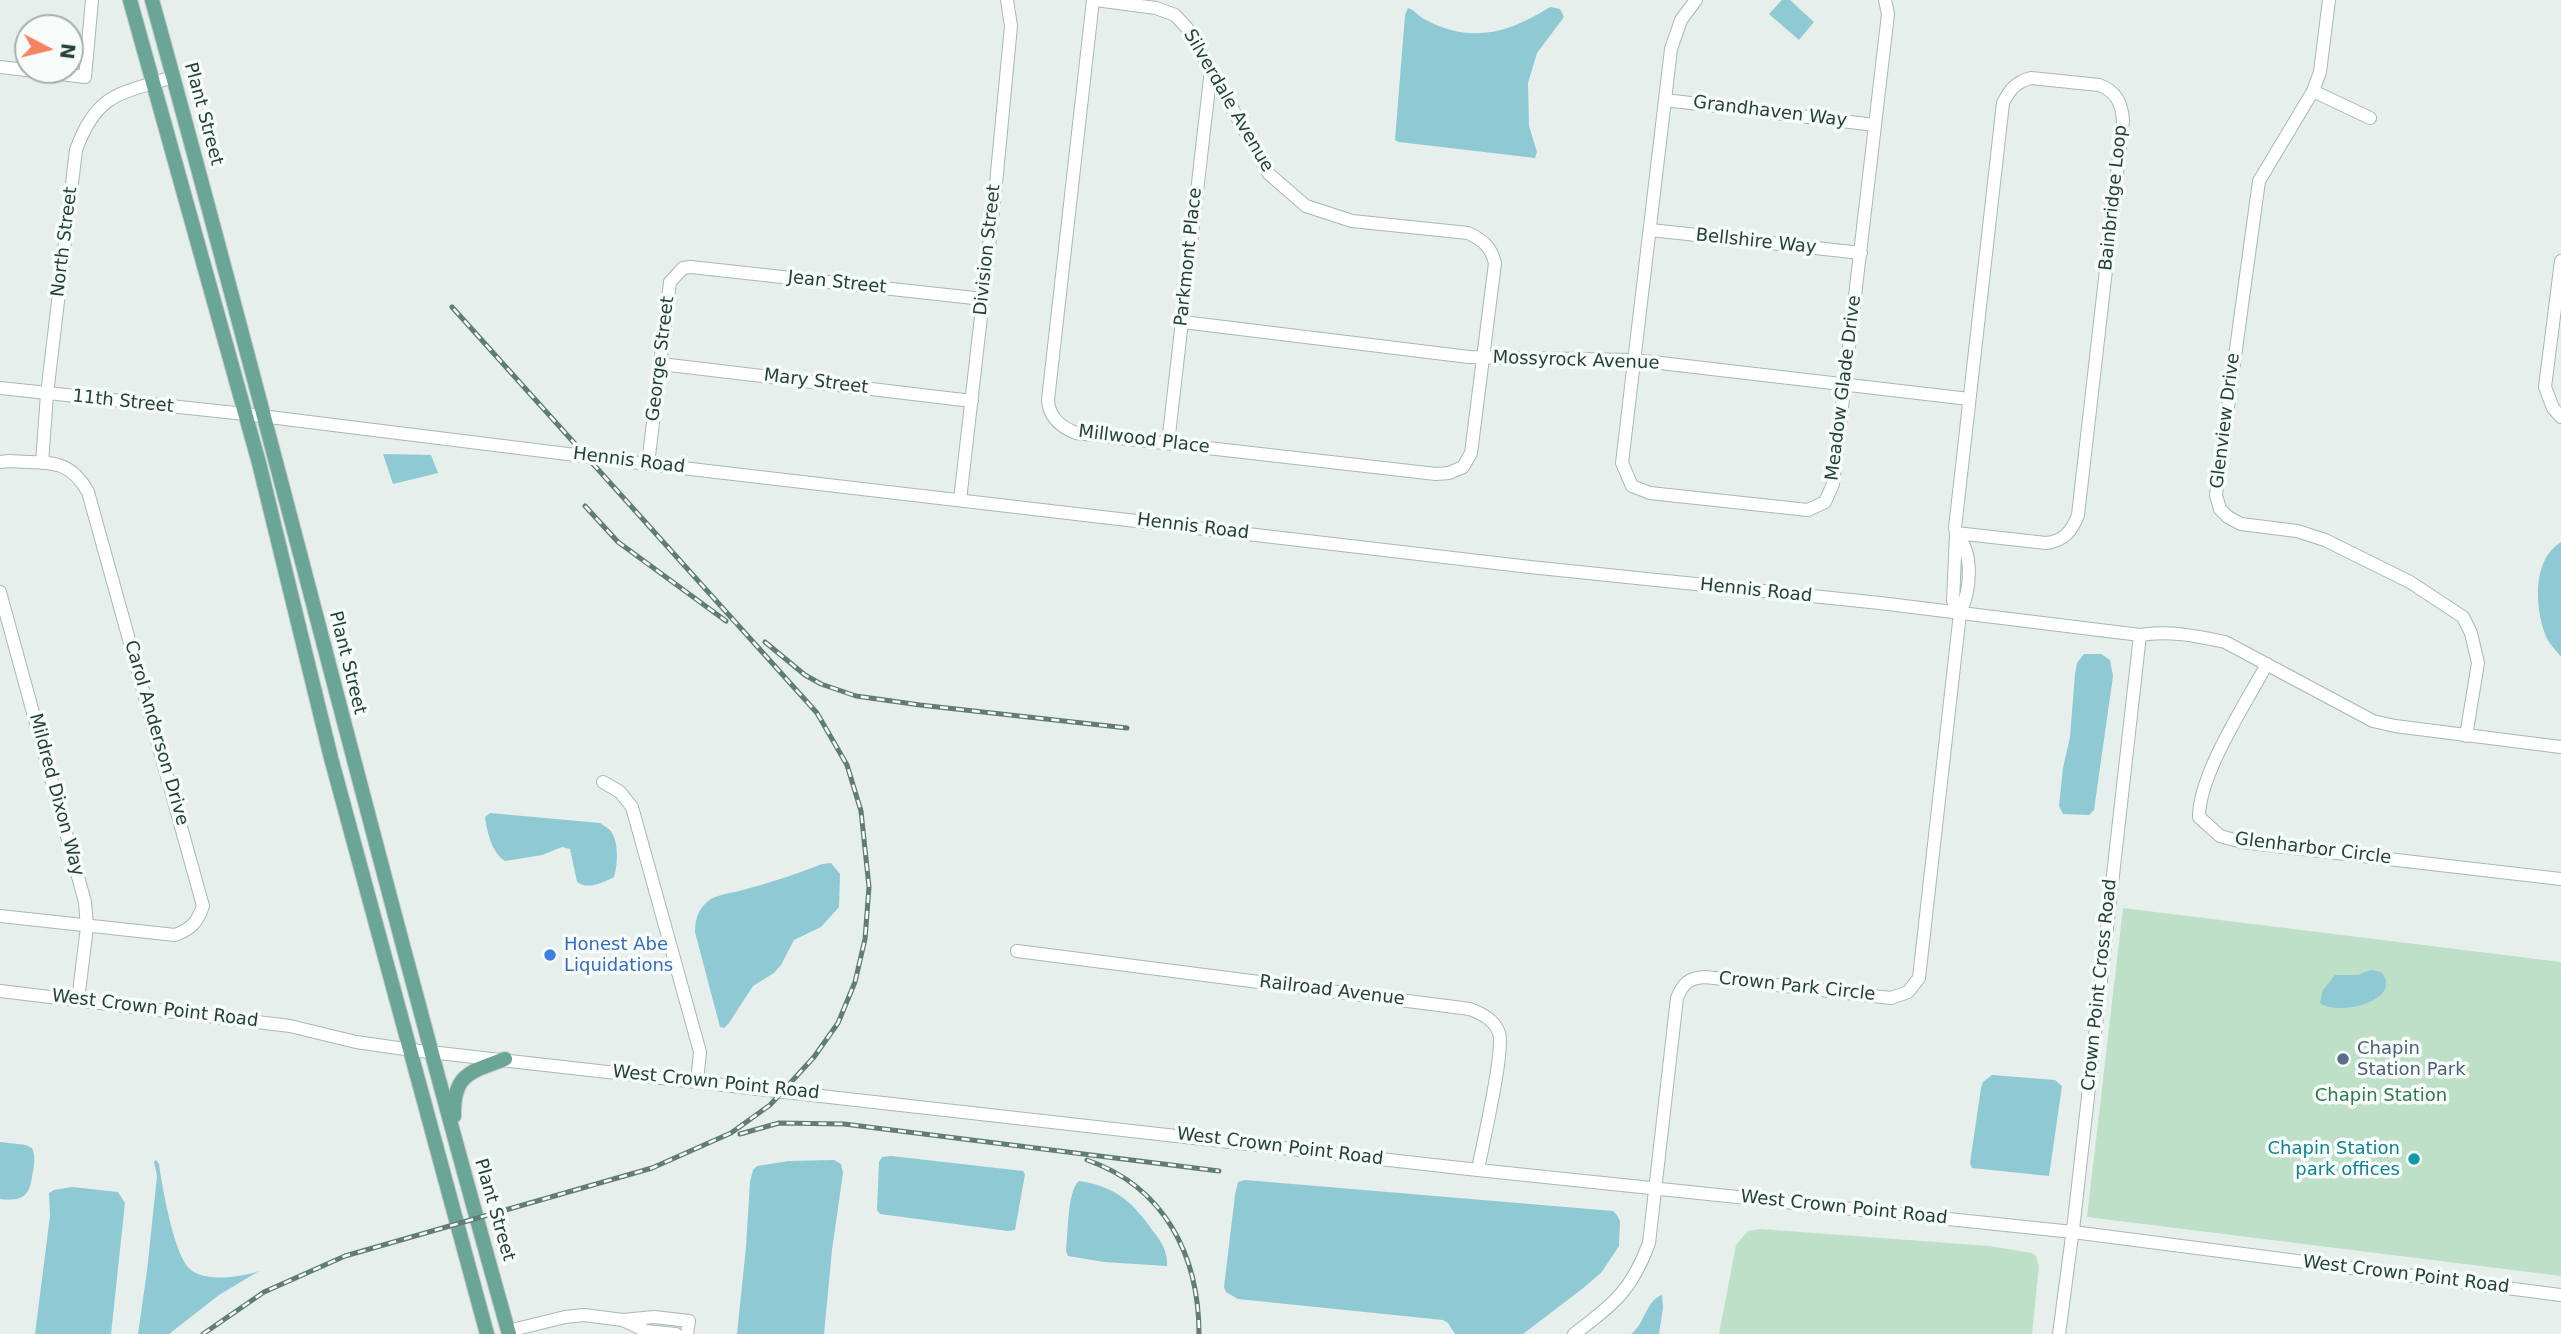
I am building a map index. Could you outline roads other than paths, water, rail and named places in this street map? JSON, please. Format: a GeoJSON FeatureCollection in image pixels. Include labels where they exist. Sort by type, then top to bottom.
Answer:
{"type":"FeatureCollection","features":[{"type":"Feature","properties":{"kind":"main road"},"geometry":{"type":"LineString","coordinates":[[130,0],[245,414],[345,811],[487,1334]]}},
{"type":"Feature","properties":{"kind":"main road","name":"Plant Street"},"geometry":{"type":"LineString","coordinates":[[152,0],[265,417],[323,647],[509,1333]]}},
{"type":"Feature","properties":{"kind":"main road"},"geometry":{"type":"LineString","coordinates":[[284,565],[293,571],[311,642],[323,647]]}},
{"type":"Feature","properties":{"kind":"main road"},"geometry":{"type":"LineString","coordinates":[[309,667],[320,673],[341,744],[352,755]]}},
{"type":"Feature","properties":{"kind":"main road"},"geometry":{"type":"LineString","coordinates":[[456,1142],[454,1098],[460,1082],[474,1071],[505,1059]]}},
{"type":"Feature","properties":{"kind":"main road"},"geometry":{"type":"LineString","coordinates":[[482,1313],[494,1329],[509,1333]]}},
{"type":"Feature","properties":{"kind":"street"},"geometry":{"type":"LineString","coordinates":[[0,67],[85,77],[92,0]]}},
{"type":"Feature","properties":{"kind":"street","name":"Division Street"},"geometry":{"type":"LineString","coordinates":[[960,500],[1011,26],[1007,0]]}},
{"type":"Feature","properties":{"kind":"street","name":"Silverdale Avenue"},"geometry":{"type":"LineString","coordinates":[[1095,0],[1156,8],[1175,15],[1187,28],[1269,174],[1306,206],[1352,221],[1468,233],[1481,239],[1492,252],[1494,263],[1484,358]]}},
{"type":"Feature","properties":{"kind":"street","name":"Millwood Place"},"geometry":{"type":"LineString","coordinates":[[1095,0],[1049,410],[1063,428],[1076,433],[1449,473],[1463,467],[1471,453],[1484,358]]}},
{"type":"Feature","properties":{"kind":"street","name":"Meadow Glade Drive"},"geometry":{"type":"LineString","coordinates":[[1696,0],[1681,20],[1671,50],[1622,463],[1632,486],[1650,493],[1808,510],[1825,502],[1833,484],[1888,14],[1885,0]]}},
{"type":"Feature","properties":{"kind":"street","name":"Glenview Drive"},"geometry":{"type":"LineString","coordinates":[[2329,0],[2320,72],[2312,91],[2259,181],[2216,495],[2220,509],[2241,524],[2297,531],[2325,540],[2410,582],[2463,617],[2477,663],[2466,736]]}},
{"type":"Feature","properties":{"kind":"street","name":"Parkmont Place"},"geometry":{"type":"LineString","coordinates":[[1168,443],[1210,70]]}},
{"type":"Feature","properties":{"kind":"street","name":"North Street"},"geometry":{"type":"LineString","coordinates":[[42,463],[47,394],[76,150],[99,106],[118,94],[173,77]]}},
{"type":"Feature","properties":{"kind":"street","name":"Bainbridge Loop"},"geometry":{"type":"LineString","coordinates":[[1956,533],[2055,542],[2073,529],[2078,515],[2123,121],[2122,107],[2114,94],[2099,85],[2031,78],[2019,81],[2003,103],[1955,524],[1956,533],[1964,541],[1969,565],[1966,601],[1960,613]]}},
{"type":"Feature","properties":{"kind":"street"},"geometry":{"type":"LineString","coordinates":[[2312,91],[2370,118]]}},
{"type":"Feature","properties":{"kind":"street","name":"Grandhaven Way"},"geometry":{"type":"LineString","coordinates":[[1665,100],[1875,125]]}},
{"type":"Feature","properties":{"kind":"street","name":"Bellshire Way"},"geometry":{"type":"LineString","coordinates":[[1651,230],[1861,253]]}},
{"type":"Feature","properties":{"kind":"street"},"geometry":{"type":"LineString","coordinates":[[2561,261],[2545,387],[2553,408],[2561,417]]}},
{"type":"Feature","properties":{"kind":"street","name":"Jean Street"},"geometry":{"type":"LineString","coordinates":[[691,267],[983,299]]}},
{"type":"Feature","properties":{"kind":"street","name":"George Street"},"geometry":{"type":"LineString","coordinates":[[648,464],[670,282],[682,268],[691,267]]}},
{"type":"Feature","properties":{"kind":"street","name":"Mossyrock Avenue"},"geometry":{"type":"LineString","coordinates":[[1183,322],[1484,358],[1635,360],[1969,398]]}},
{"type":"Feature","properties":{"kind":"street","name":"Mary Street"},"geometry":{"type":"LineString","coordinates":[[661,364],[972,401]]}},
{"type":"Feature","properties":{"kind":"street","name":"11th Street"},"geometry":{"type":"LineString","coordinates":[[0,388],[245,414]]}},
{"type":"Feature","properties":{"kind":"street","name":"Hennis Road"},"geometry":{"type":"LineString","coordinates":[[245,414],[648,464],[1544,568],[2140,635],[2166,634],[2225,642],[2374,721],[2466,736],[2561,747]]}},
{"type":"Feature","properties":{"kind":"street"},"geometry":{"type":"LineString","coordinates":[[0,463],[42,463]]}},
{"type":"Feature","properties":{"kind":"street","name":"Carol Anderson Drive"},"geometry":{"type":"LineString","coordinates":[[0,916],[175,935],[190,929],[198,920],[203,906],[88,492],[79,475],[68,467],[42,463]]}},
{"type":"Feature","properties":{"kind":"street","name":"Mildred Dixon Way"},"geometry":{"type":"LineString","coordinates":[[0,592],[85,902],[88,927],[78,1000]]}},
{"type":"Feature","properties":{"kind":"street","name":"Crown Park Circle"},"geometry":{"type":"LineString","coordinates":[[1574,1334],[1606,1311],[1624,1293],[1639,1271],[1649,1243],[1677,998],[1683,985],[1692,978],[1705,977],[1891,998],[1908,992],[1919,978],[1960,613]]}},
{"type":"Feature","properties":{"kind":"street","name":"Crown Point Cross Road"},"geometry":{"type":"LineString","coordinates":[[2059,1334],[2073,1232],[2140,635]]}},
{"type":"Feature","properties":{"kind":"street","name":"Glenharbor Circle"},"geometry":{"type":"LineString","coordinates":[[2267,664],[2206,778],[2199,803],[2199,817],[2220,836],[2242,842],[2561,878]]}},
{"type":"Feature","properties":{"kind":"street"},"geometry":{"type":"LineString","coordinates":[[603,782],[620,792],[632,807],[700,1052],[697,1081]]}},
{"type":"Feature","properties":{"kind":"street","name":"Railroad Avenue"},"geometry":{"type":"LineString","coordinates":[[1017,951],[1470,1009],[1489,1017],[1499,1033],[1499,1055],[1478,1170]]}},
{"type":"Feature","properties":{"kind":"street","name":"West Crown Point Road"},"geometry":{"type":"LineString","coordinates":[[0,991],[290,1026],[356,1042],[412,1050],[1478,1170],[2073,1232],[2561,1295]]}},
{"type":"Feature","properties":{"kind":"street"},"geometry":{"type":"LineString","coordinates":[[509,1333],[565,1317],[584,1315],[623,1320],[654,1318],[688,1327]]}},
{"type":"Feature","properties":{"kind":"street"},"geometry":{"type":"LineString","coordinates":[[623,1320],[647,1333],[669,1334]]}},
{"type":"Feature","properties":{"kind":"water"},"geometry":{"type":"Polygon","coordinates":[[[1782,0],[1790,0],[1814,22],[1799,40],[1769,14],[1782,0]]]}},
{"type":"Feature","properties":{"kind":"water"},"geometry":{"type":"Polygon","coordinates":[[[1550,7],[1560,9],[1564,17],[1537,53],[1528,83],[1529,126],[1537,152],[1535,158],[1395,140],[1405,15],[1408,8],[1443,27],[1474,33],[1505,29],[1550,7]]]}},
{"type":"Feature","properties":{"kind":"water"},"geometry":{"type":"Polygon","coordinates":[[[383,454],[431,455],[438,473],[393,484],[383,454]]]}},
{"type":"Feature","properties":{"kind":"water"},"geometry":{"type":"Polygon","coordinates":[[[2561,542],[2561,657],[2545,634],[2539,610],[2538,584],[2545,560],[2561,542]]]}},
{"type":"Feature","properties":{"kind":"water"},"geometry":{"type":"Polygon","coordinates":[[[2084,654],[2101,654],[2110,660],[2113,676],[2094,810],[2089,815],[2063,814],[2059,806],[2070,737],[2075,674],[2077,663],[2084,654]]]}},
{"type":"Feature","properties":{"kind":"water"},"geometry":{"type":"Polygon","coordinates":[[[490,813],[600,823],[610,830],[615,840],[617,859],[614,877],[590,886],[577,882],[570,849],[562,847],[542,855],[505,861],[493,848],[485,817],[490,813]]]}},
{"type":"Feature","properties":{"kind":"water"},"geometry":{"type":"Polygon","coordinates":[[[831,863],[840,874],[839,907],[821,927],[794,940],[781,965],[774,973],[753,986],[729,1023],[724,1028],[720,1027],[695,932],[701,909],[718,896],[831,863]]]}},
{"type":"Feature","properties":{"kind":"water"},"geometry":{"type":"Polygon","coordinates":[[[2371,970],[2381,972],[2386,982],[2384,991],[2377,998],[2354,1007],[2329,1007],[2320,1003],[2323,990],[2335,975],[2358,975],[2371,970]]]}},
{"type":"Feature","properties":{"kind":"water"},"geometry":{"type":"Polygon","coordinates":[[[1992,1075],[2055,1080],[2062,1086],[2049,1176],[1972,1168],[1970,1163],[1981,1088],[1983,1082],[1992,1075]]]}},
{"type":"Feature","properties":{"kind":"water"},"geometry":{"type":"Polygon","coordinates":[[[0,1142],[32,1148],[34,1162],[31,1184],[23,1197],[0,1199],[0,1142]]]}},
{"type":"Feature","properties":{"kind":"water"},"geometry":{"type":"Polygon","coordinates":[[[882,1157],[1023,1171],[1025,1174],[1015,1230],[880,1214],[877,1210],[879,1162],[882,1157]]]}},
{"type":"Feature","properties":{"kind":"water"},"geometry":{"type":"Polygon","coordinates":[[[156,1160],[174,1235],[190,1269],[214,1277],[234,1277],[259,1271],[219,1295],[169,1334],[138,1334],[157,1176],[154,1162],[156,1160]]]}},
{"type":"Feature","properties":{"kind":"water"},"geometry":{"type":"Polygon","coordinates":[[[834,1160],[841,1164],[843,1173],[824,1334],[737,1334],[753,1170],[757,1166],[789,1161],[834,1160]]]}},
{"type":"Feature","properties":{"kind":"water"},"geometry":{"type":"Polygon","coordinates":[[[1245,1180],[1613,1211],[1620,1221],[1619,1246],[1601,1273],[1523,1334],[1455,1334],[1443,1320],[1238,1299],[1226,1292],[1224,1287],[1235,1195],[1238,1182],[1245,1180]]]}},
{"type":"Feature","properties":{"kind":"water"},"geometry":{"type":"Polygon","coordinates":[[[1079,1181],[1102,1186],[1136,1209],[1162,1245],[1167,1266],[1104,1262],[1068,1256],[1066,1251],[1070,1203],[1079,1181]]]}},
{"type":"Feature","properties":{"kind":"water"},"geometry":{"type":"Polygon","coordinates":[[[72,1187],[118,1192],[125,1203],[111,1334],[35,1334],[50,1216],[49,1193],[72,1187]]]}},
{"type":"Feature","properties":{"kind":"water"},"geometry":{"type":"Polygon","coordinates":[[[1662,1295],[1659,1334],[1631,1334],[1652,1302],[1662,1295]]]}},
{"type":"Feature","properties":{"kind":"railway"},"geometry":{"type":"LineString","coordinates":[[203,1334],[264,1292],[345,1256],[652,1168],[731,1133],[770,1105],[814,1057],[838,1023],[855,982],[865,939],[869,887],[861,811],[847,765],[817,713],[452,307]]}},
{"type":"Feature","properties":{"kind":"railway"},"geometry":{"type":"LineString","coordinates":[[585,506],[618,542],[726,621]]}},
{"type":"Feature","properties":{"kind":"railway"},"geometry":{"type":"LineString","coordinates":[[765,642],[805,675],[821,684],[856,696],[1127,728]]}},
{"type":"Feature","properties":{"kind":"railway"},"geometry":{"type":"LineString","coordinates":[[740,1134],[779,1123],[844,1124],[1219,1171]]}},
{"type":"Feature","properties":{"kind":"railway"},"geometry":{"type":"LineString","coordinates":[[1087,1160],[1114,1172],[1137,1188],[1157,1206],[1172,1228],[1184,1252],[1192,1278],[1199,1334]]}},
{"type":"Feature","properties":{"kind":"place","name":"Honest Abe Liquidations"},"geometry":{"type":"Point","coordinates":[550,955]}},
{"type":"Feature","properties":{"kind":"place","name":"Chapin Station Park"},"geometry":{"type":"Point","coordinates":[2343,1059]}},
{"type":"Feature","properties":{"kind":"place","name":"Chapin Station park offices"},"geometry":{"type":"Point","coordinates":[2414,1159]}},
{"type":"Feature","properties":{"kind":"park label","name":"Chapin Station"},"geometry":{"type":"Point","coordinates":[2381,1096]}}]}
